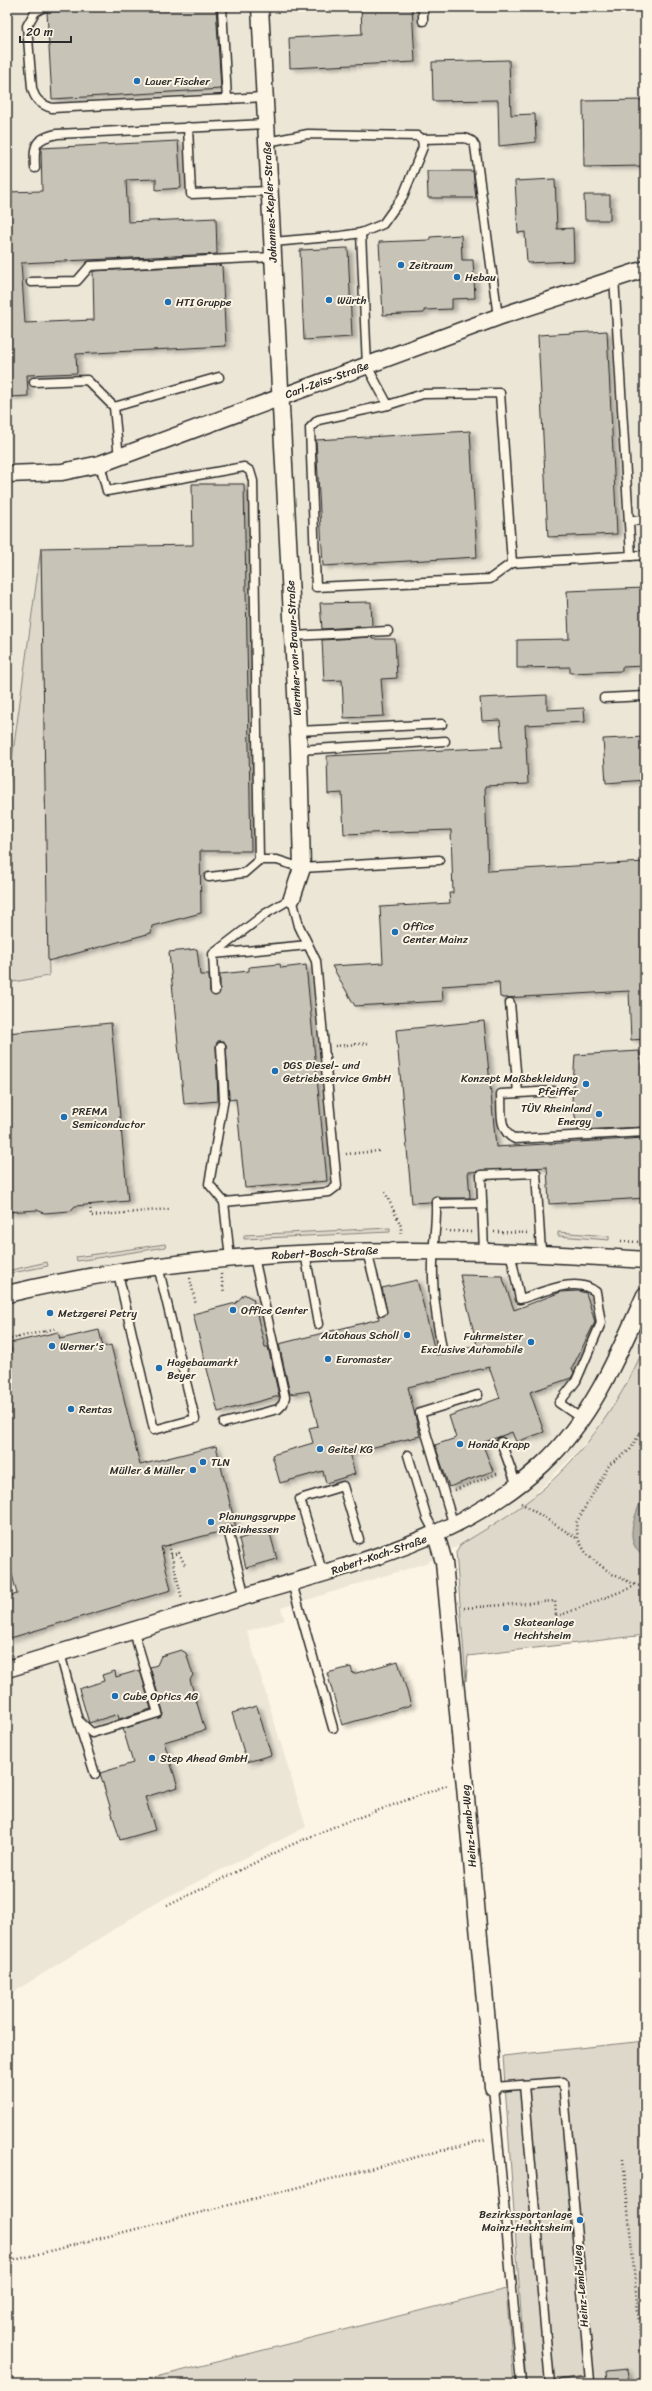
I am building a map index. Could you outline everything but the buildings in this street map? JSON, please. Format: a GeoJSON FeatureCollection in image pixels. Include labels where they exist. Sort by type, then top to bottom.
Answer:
{"type":"FeatureCollection","features":[{"type":"Feature","properties":{"kind":"street","name":"Johannes-Kepler-Straße"},"geometry":{"type":"LineString","coordinates":[[260,7],[280,397]]}},
{"type":"Feature","properties":{"kind":"street","name":"Carl-Zeiss-Straße"},"geometry":{"type":"LineString","coordinates":[[7,474],[62,472],[100,464],[498,317],[614,277],[645,269]]}},
{"type":"Feature","properties":{"kind":"street","name":"Wernher-von-Braun-Straße"},"geometry":{"type":"LineString","coordinates":[[280,397],[299,750],[302,868],[292,898]]}},
{"type":"Feature","properties":{"kind":"street","name":"Robert-Bosch-Straße"},"geometry":{"type":"LineString","coordinates":[[7,1294],[158,1266],[230,1258],[305,1253],[434,1250],[541,1252],[645,1260]]}},
{"type":"Feature","properties":{"kind":"street","name":"Robert-Koch-Straße"},"geometry":{"type":"LineString","coordinates":[[7,1669],[133,1629],[323,1574],[436,1535],[454,1526],[517,1486],[543,1464],[582,1419],[610,1372],[645,1295]]}},
{"type":"Feature","properties":{"kind":"street","name":"Heinz-Lemb-Weg"},"geometry":{"type":"LineString","coordinates":[[436,1535],[444,1562],[493,2087]]}},
{"type":"Feature","properties":{"kind":"lane"},"geometry":{"type":"LineString","coordinates":[[44,7],[35,12],[27,26],[32,88],[34,96],[41,104],[52,108],[265,97]]}},
{"type":"Feature","properties":{"kind":"lane"},"geometry":{"type":"LineString","coordinates":[[222,7],[227,99]]}},
{"type":"Feature","properties":{"kind":"lane"},"geometry":{"type":"LineString","coordinates":[[423,7],[423,21]]}},
{"type":"Feature","properties":{"kind":"lane"},"geometry":{"type":"LineString","coordinates":[[35,168],[34,149],[37,142],[46,136],[266,124]]}},
{"type":"Feature","properties":{"kind":"lane"},"geometry":{"type":"LineString","coordinates":[[188,128],[191,194],[270,191]]}},
{"type":"Feature","properties":{"kind":"lane"},"geometry":{"type":"LineString","coordinates":[[267,142],[308,134],[418,136],[422,139],[466,138],[472,141],[475,146],[498,317]]}},
{"type":"Feature","properties":{"kind":"lane"},"geometry":{"type":"LineString","coordinates":[[31,282],[77,281],[90,266],[273,250],[361,233],[383,224],[403,196],[421,155],[422,139]]}},
{"type":"Feature","properties":{"kind":"lane"},"geometry":{"type":"LineString","coordinates":[[361,233],[368,366],[388,405]]}},
{"type":"Feature","properties":{"kind":"lane"},"geometry":{"type":"LineString","coordinates":[[614,277],[631,556]]}},
{"type":"Feature","properties":{"kind":"lane"},"geometry":{"type":"LineString","coordinates":[[114,407],[219,377]]}},
{"type":"Feature","properties":{"kind":"lane"},"geometry":{"type":"LineString","coordinates":[[34,382],[87,380],[114,407],[118,458]]}},
{"type":"Feature","properties":{"kind":"lane"},"geometry":{"type":"LineString","coordinates":[[512,564],[500,393],[423,394],[388,405],[318,420],[310,428],[316,586],[490,579],[512,564],[645,555]]}},
{"type":"Feature","properties":{"kind":"lane"},"geometry":{"type":"LineString","coordinates":[[100,464],[106,491],[244,467],[250,471],[253,481],[259,860]]}},
{"type":"Feature","properties":{"kind":"lane"},"geometry":{"type":"LineString","coordinates":[[629,521],[645,520]]}},
{"type":"Feature","properties":{"kind":"lane"},"geometry":{"type":"LineString","coordinates":[[293,636],[388,631]]}},
{"type":"Feature","properties":{"kind":"lane"},"geometry":{"type":"LineString","coordinates":[[604,698],[645,696]]}},
{"type":"Feature","properties":{"kind":"lane"},"geometry":{"type":"LineString","coordinates":[[298,730],[442,724]]}},
{"type":"Feature","properties":{"kind":"lane"},"geometry":{"type":"LineString","coordinates":[[299,750],[446,741]]}},
{"type":"Feature","properties":{"kind":"lane"},"geometry":{"type":"LineString","coordinates":[[208,877],[244,873],[259,860],[278,860],[302,868],[439,860]]}},
{"type":"Feature","properties":{"kind":"lane"},"geometry":{"type":"LineString","coordinates":[[213,954],[265,914],[292,898],[299,926],[316,962],[338,1181],[334,1189],[329,1192],[224,1202]]}},
{"type":"Feature","properties":{"kind":"lane"},"geometry":{"type":"LineString","coordinates":[[213,954],[308,945]]}},
{"type":"Feature","properties":{"kind":"lane"},"geometry":{"type":"LineString","coordinates":[[213,954],[215,991]]}},
{"type":"Feature","properties":{"kind":"lane"},"geometry":{"type":"LineString","coordinates":[[510,1002],[518,1093]]}},
{"type":"Feature","properties":{"kind":"lane"},"geometry":{"type":"LineString","coordinates":[[221,1046],[224,1098],[209,1184],[224,1202],[230,1258]]}},
{"type":"Feature","properties":{"kind":"lane"},"geometry":{"type":"LineString","coordinates":[[554,1091],[501,1094],[503,1127],[508,1135],[515,1139],[645,1132]]}},
{"type":"Feature","properties":{"kind":"lane"},"geometry":{"type":"LineString","coordinates":[[484,1251],[480,1175],[536,1173],[541,1252]]}},
{"type":"Feature","properties":{"kind":"lane"},"geometry":{"type":"LineString","coordinates":[[442,1349],[434,1302],[434,1250],[437,1230],[436,1203],[482,1202]]}},
{"type":"Feature","properties":{"kind":"lane"},"geometry":{"type":"LineString","coordinates":[[367,1251],[382,1311]]}},
{"type":"Feature","properties":{"kind":"lane"},"geometry":{"type":"LineString","coordinates":[[510,1252],[520,1299],[573,1284],[583,1285],[596,1292],[601,1324],[576,1381],[559,1403],[582,1419]]}},
{"type":"Feature","properties":{"kind":"lane"},"geometry":{"type":"LineString","coordinates":[[305,1253],[318,1324]]}},
{"type":"Feature","properties":{"kind":"lane"},"geometry":{"type":"LineString","coordinates":[[224,1423],[278,1409],[283,1404],[285,1398],[254,1256]]}},
{"type":"Feature","properties":{"kind":"lane"},"geometry":{"type":"LineString","coordinates":[[118,1273],[154,1430],[195,1419],[158,1266]]}},
{"type":"Feature","properties":{"kind":"lane"},"geometry":{"type":"LineString","coordinates":[[454,1526],[420,1414],[478,1395]]}},
{"type":"Feature","properties":{"kind":"lane"},"geometry":{"type":"LineString","coordinates":[[501,1442],[517,1486]]}},
{"type":"Feature","properties":{"kind":"lane"},"geometry":{"type":"LineString","coordinates":[[408,1455],[427,1518],[436,1535]]}},
{"type":"Feature","properties":{"kind":"lane"},"geometry":{"type":"LineString","coordinates":[[323,1574],[300,1499],[343,1486],[359,1539]]}},
{"type":"Feature","properties":{"kind":"lane"},"geometry":{"type":"LineString","coordinates":[[228,1530],[245,1597]]}},
{"type":"Feature","properties":{"kind":"lane"},"geometry":{"type":"LineString","coordinates":[[292,1583],[333,1728]]}},
{"type":"Feature","properties":{"kind":"lane"},"geometry":{"type":"LineString","coordinates":[[78,1720],[92,1733],[158,1713],[133,1629]]}},
{"type":"Feature","properties":{"kind":"lane"},"geometry":{"type":"LineString","coordinates":[[60,1653],[78,1720],[95,1774]]}},
{"type":"Feature","properties":{"kind":"lane","name":"Heinz-Lemb-Weg"},"geometry":{"type":"LineString","coordinates":[[493,2087],[563,2082],[590,2381],[562,2384]]}},
{"type":"Feature","properties":{"kind":"lane"},"geometry":{"type":"LineString","coordinates":[[524,2085],[550,2384]]}},
{"type":"Feature","properties":{"kind":"lane"},"geometry":{"type":"LineString","coordinates":[[493,2087],[496,2137],[521,2384]]}},
{"type":"Feature","properties":{"kind":"path"},"geometry":{"type":"LineString","coordinates":[[325,1047],[369,1043]]}},
{"type":"Feature","properties":{"kind":"path"},"geometry":{"type":"LineString","coordinates":[[335,1156],[379,1151]]}},
{"type":"Feature","properties":{"kind":"path"},"geometry":{"type":"LineString","coordinates":[[385,1192],[401,1226],[401,1234]]}},
{"type":"Feature","properties":{"kind":"path"},"geometry":{"type":"LineString","coordinates":[[90,1204],[91,1216],[169,1209]]}},
{"type":"Feature","properties":{"kind":"path"},"geometry":{"type":"LineString","coordinates":[[628,1240],[645,1242]]}},
{"type":"Feature","properties":{"kind":"path"},"geometry":{"type":"LineString","coordinates":[[221,1272],[224,1293]]}},
{"type":"Feature","properties":{"kind":"path"},"geometry":{"type":"LineString","coordinates":[[189,1276],[196,1305]]}},
{"type":"Feature","properties":{"kind":"path"},"geometry":{"type":"LineString","coordinates":[[7,1340],[57,1328]]}},
{"type":"Feature","properties":{"kind":"path"},"geometry":{"type":"LineString","coordinates":[[44,1331],[45,1335]]}},
{"type":"Feature","properties":{"kind":"path"},"geometry":{"type":"LineString","coordinates":[[18,1337],[19,1341]]}},
{"type":"Feature","properties":{"kind":"path"},"geometry":{"type":"LineString","coordinates":[[645,1425],[630,1450],[610,1464],[576,1523],[578,1539],[587,1555],[612,1574],[636,1585],[645,1586]]}},
{"type":"Feature","properties":{"kind":"path"},"geometry":{"type":"LineString","coordinates":[[444,1494],[510,1469]]}},
{"type":"Feature","properties":{"kind":"path"},"geometry":{"type":"LineString","coordinates":[[520,1503],[578,1539]]}},
{"type":"Feature","properties":{"kind":"path"},"geometry":{"type":"LineString","coordinates":[[169,1545],[183,1602]]}},
{"type":"Feature","properties":{"kind":"path"},"geometry":{"type":"LineString","coordinates":[[171,1555],[179,1553],[185,1564]]}},
{"type":"Feature","properties":{"kind":"path"},"geometry":{"type":"LineString","coordinates":[[458,1609],[555,1601],[556,1617],[636,1585]]}},
{"type":"Feature","properties":{"kind":"path"},"geometry":{"type":"LineString","coordinates":[[168,1906],[298,1842],[465,1777]]}},
{"type":"Feature","properties":{"kind":"path"},"geometry":{"type":"LineString","coordinates":[[7,2262],[496,2137]]}},
{"type":"Feature","properties":{"kind":"path"},"geometry":{"type":"LineString","coordinates":[[623,2159],[645,2384]]}},
{"type":"Feature","properties":{"kind":"shaded area"},"geometry":{"type":"Polygon","coordinates":[[[7,7],[645,7],[645,1345],[632,1377],[606,1417],[579,1450],[525,1504],[460,1545],[426,1563],[281,1608],[285,1620],[247,1631],[306,1827],[159,1901],[7,1996],[7,7]]]}},
{"type":"Feature","properties":{"kind":"shaded area"},"geometry":{"type":"Polygon","coordinates":[[[41,548],[49,976],[7,983],[7,796],[41,548]]]}},
{"type":"Feature","properties":{"kind":"shaded area"},"geometry":{"type":"Polygon","coordinates":[[[390,1228],[390,1232],[244,1239],[244,1235],[390,1228]]]}},
{"type":"Feature","properties":{"kind":"shaded area"},"geometry":{"type":"Polygon","coordinates":[[[558,1232],[609,1236],[609,1240],[558,1236],[558,1232]]]}},
{"type":"Feature","properties":{"kind":"shaded area"},"geometry":{"type":"Polygon","coordinates":[[[165,1244],[166,1247],[77,1261],[76,1257],[165,1244]]]}},
{"type":"Feature","properties":{"kind":"shaded area"},"geometry":{"type":"Polygon","coordinates":[[[47,1262],[48,1266],[7,1274],[7,1271],[47,1262]]]}},
{"type":"Feature","properties":{"kind":"shaded area"},"geometry":{"type":"Polygon","coordinates":[[[645,1345],[645,1635],[468,1656],[466,1681],[456,1552],[460,1545],[509,1515],[543,1489],[579,1453],[610,1411],[635,1367],[645,1345]]]}},
{"type":"Feature","properties":{"kind":"shaded area"},"geometry":{"type":"Polygon","coordinates":[[[645,1490],[645,1558],[637,1551],[633,1543],[632,1534],[635,1517],[645,1490]]]}},
{"type":"Feature","properties":{"kind":"shaded area","name":"Bezirkssportanlage Mainz-Hechtsheim"},"geometry":{"type":"Polygon","coordinates":[[[645,2041],[645,2384],[526,2384],[503,2056],[645,2041]]]}},
{"type":"Feature","properties":{"kind":"shaded area"},"geometry":{"type":"Polygon","coordinates":[[[506,2289],[514,2384],[129,2384],[506,2289]]]}},
{"type":"Feature","properties":{"kind":"place","name":"Lauer Fischer"},"geometry":{"type":"Point","coordinates":[137,81]}},
{"type":"Feature","properties":{"kind":"place","name":"Zeitraum"},"geometry":{"type":"Point","coordinates":[401,265]}},
{"type":"Feature","properties":{"kind":"place","name":"Hebau"},"geometry":{"type":"Point","coordinates":[457,277]}},
{"type":"Feature","properties":{"kind":"place","name":"Würth"},"geometry":{"type":"Point","coordinates":[329,300]}},
{"type":"Feature","properties":{"kind":"place","name":"HTI Gruppe"},"geometry":{"type":"Point","coordinates":[168,302]}},
{"type":"Feature","properties":{"kind":"place","name":"Office Center Mainz"},"geometry":{"type":"Point","coordinates":[395,932]}},
{"type":"Feature","properties":{"kind":"place","name":"DGS Diesel- und Getriebeservice GmbH"},"geometry":{"type":"Point","coordinates":[275,1071]}},
{"type":"Feature","properties":{"kind":"place","name":"Konzept Maßbekleidung Pfeiffer"},"geometry":{"type":"Point","coordinates":[586,1084]}},
{"type":"Feature","properties":{"kind":"place","name":"TÜV Rheinland Energy"},"geometry":{"type":"Point","coordinates":[599,1114]}},
{"type":"Feature","properties":{"kind":"place","name":"PREMA Semiconductor"},"geometry":{"type":"Point","coordinates":[64,1117]}},
{"type":"Feature","properties":{"kind":"place","name":"Office Center"},"geometry":{"type":"Point","coordinates":[233,1310]}},
{"type":"Feature","properties":{"kind":"place","name":"Metzgerei Petry"},"geometry":{"type":"Point","coordinates":[50,1313]}},
{"type":"Feature","properties":{"kind":"place","name":"Autohaus Scholl"},"geometry":{"type":"Point","coordinates":[407,1335]}},
{"type":"Feature","properties":{"kind":"place","name":"Fuhrmeister Exclusive Automobile"},"geometry":{"type":"Point","coordinates":[531,1342]}},
{"type":"Feature","properties":{"kind":"place","name":"Werner's"},"geometry":{"type":"Point","coordinates":[52,1346]}},
{"type":"Feature","properties":{"kind":"place","name":"Euromaster"},"geometry":{"type":"Point","coordinates":[328,1359]}},
{"type":"Feature","properties":{"kind":"place","name":"Hagebaumarkt Beyer"},"geometry":{"type":"Point","coordinates":[159,1368]}},
{"type":"Feature","properties":{"kind":"place","name":"Rentas"},"geometry":{"type":"Point","coordinates":[71,1409]}},
{"type":"Feature","properties":{"kind":"place","name":"Honda Krapp"},"geometry":{"type":"Point","coordinates":[460,1444]}},
{"type":"Feature","properties":{"kind":"place","name":"Geitel KG"},"geometry":{"type":"Point","coordinates":[320,1449]}},
{"type":"Feature","properties":{"kind":"place","name":"TLN"},"geometry":{"type":"Point","coordinates":[203,1462]}},
{"type":"Feature","properties":{"kind":"place","name":"Müller & Müller"},"geometry":{"type":"Point","coordinates":[193,1470]}},
{"type":"Feature","properties":{"kind":"place","name":"Planungsgruppe Rheinhessen"},"geometry":{"type":"Point","coordinates":[211,1522]}},
{"type":"Feature","properties":{"kind":"place","name":"Skateanlage Hechtsheim"},"geometry":{"type":"Point","coordinates":[506,1628]}},
{"type":"Feature","properties":{"kind":"place","name":"Cube Optics AG"},"geometry":{"type":"Point","coordinates":[115,1696]}},
{"type":"Feature","properties":{"kind":"place","name":"Step Ahead GmbH"},"geometry":{"type":"Point","coordinates":[152,1758]}},
{"type":"Feature","properties":{"kind":"place","name":"Bezirkssportanlage Mainz-Hechtsheim"},"geometry":{"type":"Point","coordinates":[580,2220]}}]}
